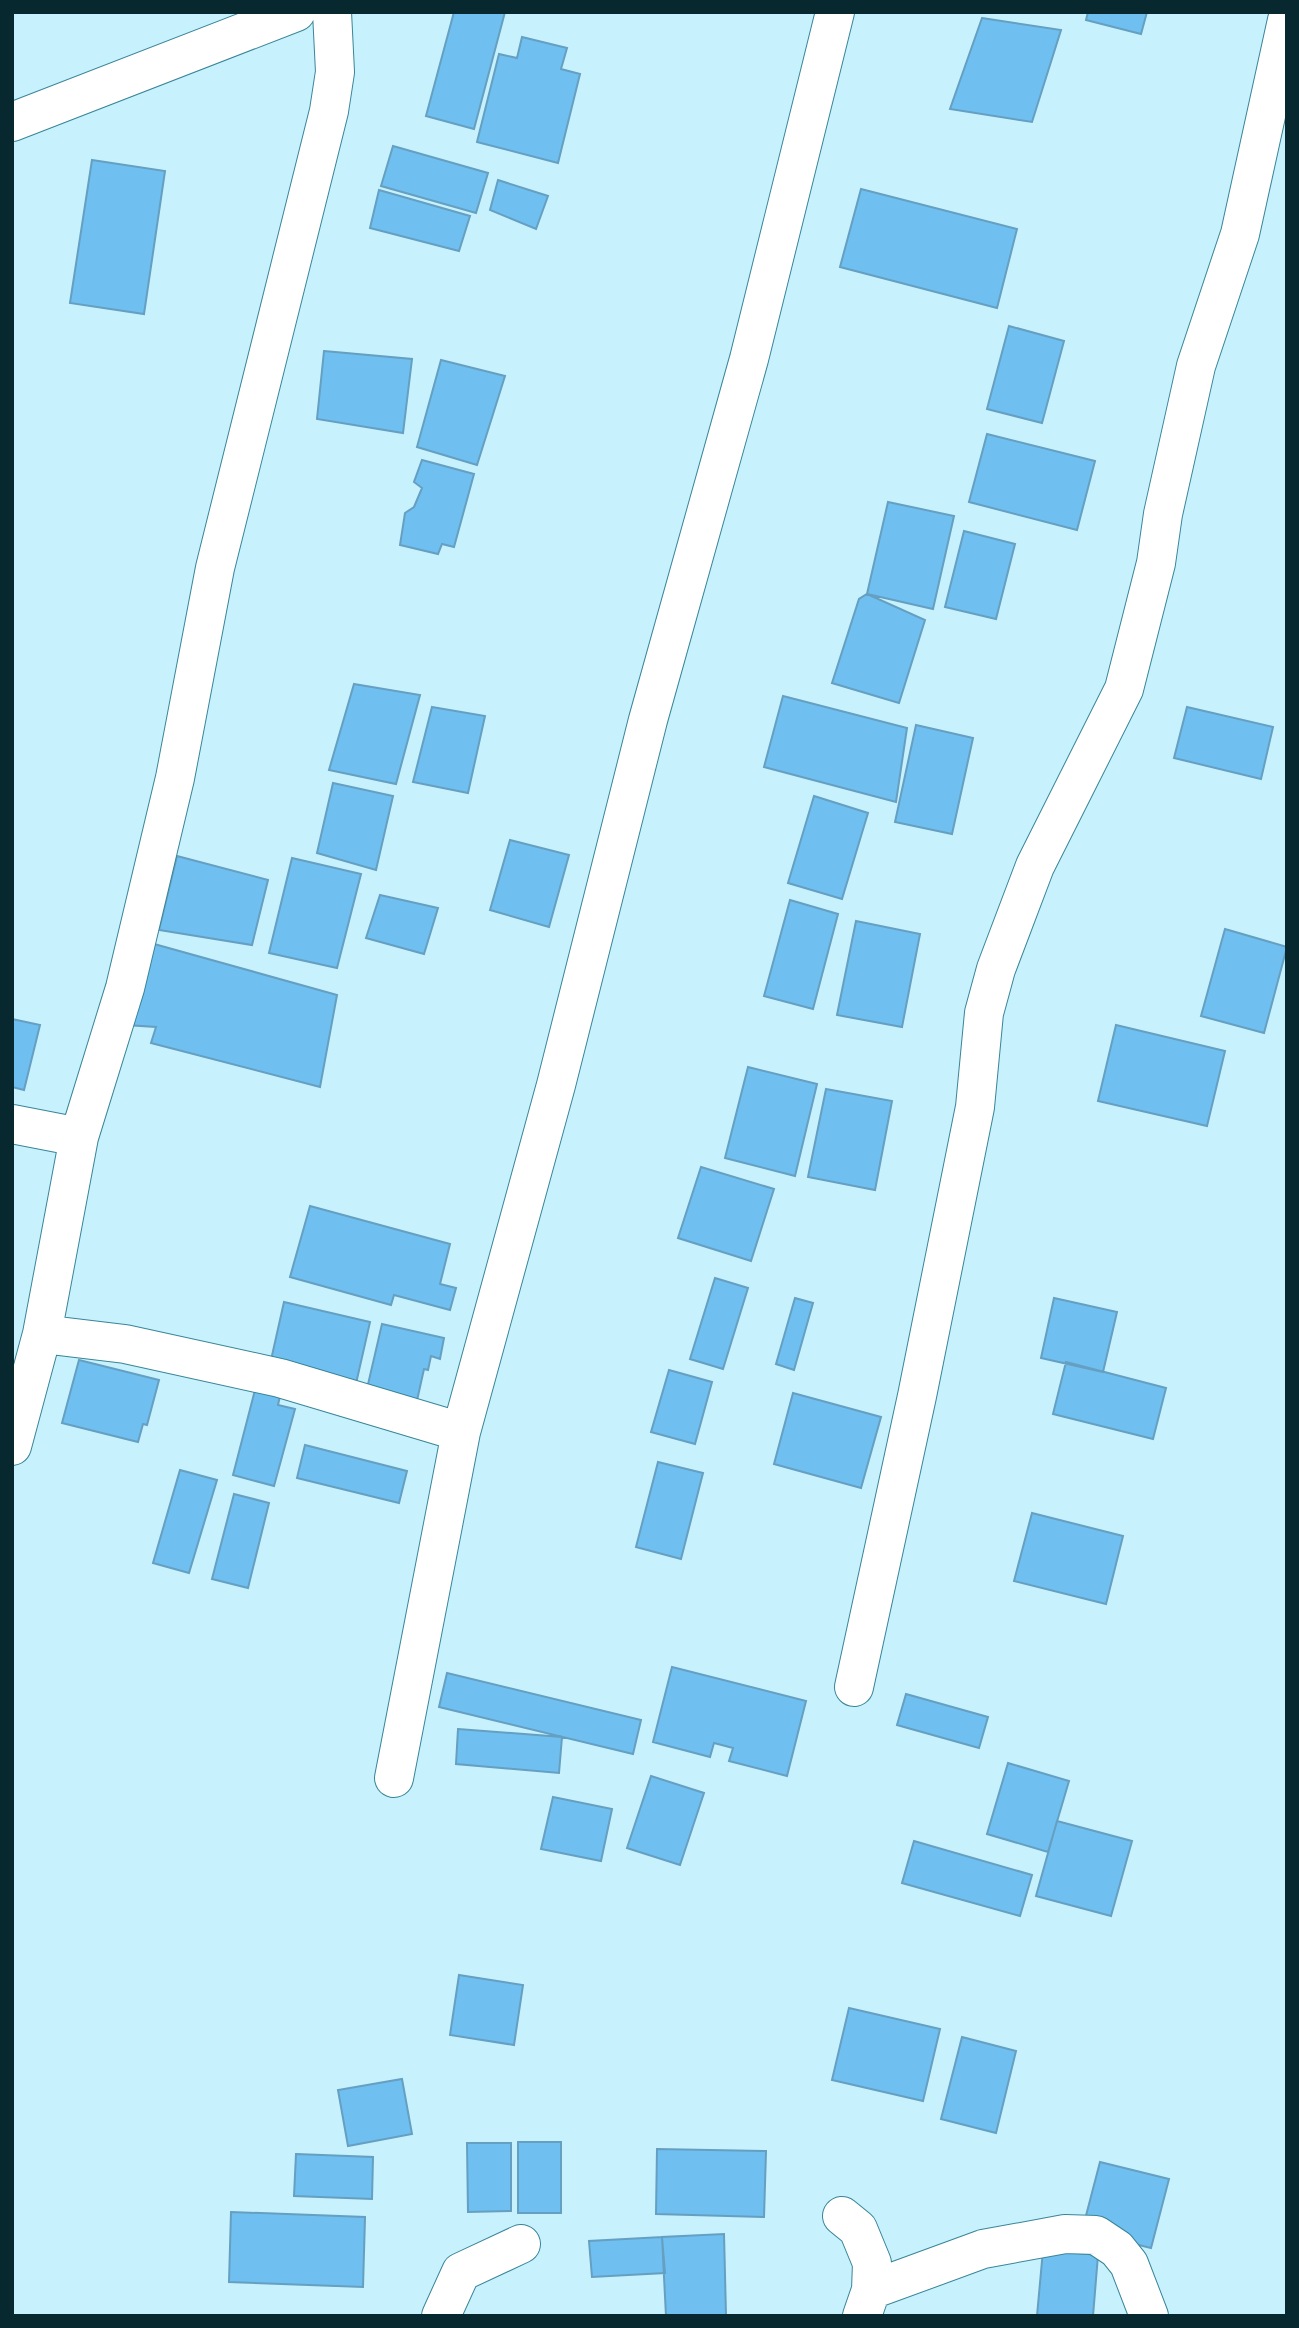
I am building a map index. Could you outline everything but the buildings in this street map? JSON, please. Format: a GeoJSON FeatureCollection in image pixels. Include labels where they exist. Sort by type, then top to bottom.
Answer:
{"type":"FeatureCollection","features":[{"type":"Feature","properties":{"kind":"street"},"geometry":{"type":"LineString","coordinates":[[12,122],[296,12]]}},
{"type":"Feature","properties":{"kind":"street"},"geometry":{"type":"LineString","coordinates":[[12,1446],[42,1334],[79,1137],[125,988],[175,778],[215,568],[330,111],[335,72],[332,12]]}},
{"type":"Feature","properties":{"kind":"street"},"geometry":{"type":"LineString","coordinates":[[394,1778],[461,1432],[552,1098],[648,720],[750,359],[835,12]]}},
{"type":"Feature","properties":{"kind":"street"},"geometry":{"type":"LineString","coordinates":[[853,1687],[917,1396],[975,1107],[984,1013],[996,969],[1035,866],[1124,689],[1156,563],[1163,514],[1196,366],[1240,234],[1287,20]]}},
{"type":"Feature","properties":{"kind":"street"},"geometry":{"type":"LineString","coordinates":[[12,1124],[79,1137]]}},
{"type":"Feature","properties":{"kind":"street"},"geometry":{"type":"LineString","coordinates":[[42,1334],[125,1344],[279,1378],[461,1432]]}},
{"type":"Feature","properties":{"kind":"street"},"geometry":{"type":"LineString","coordinates":[[842,2216],[858,2229],[872,2263],[867,2303]]}},
{"type":"Feature","properties":{"kind":"street"},"geometry":{"type":"LineString","coordinates":[[867,2303],[984,2249],[1065,2234],[1096,2235],[1117,2249],[1129,2264],[1149,2316]]}},
{"type":"Feature","properties":{"kind":"street"},"geometry":{"type":"LineString","coordinates":[[441,2316],[461,2272],[521,2244]]}}]}
